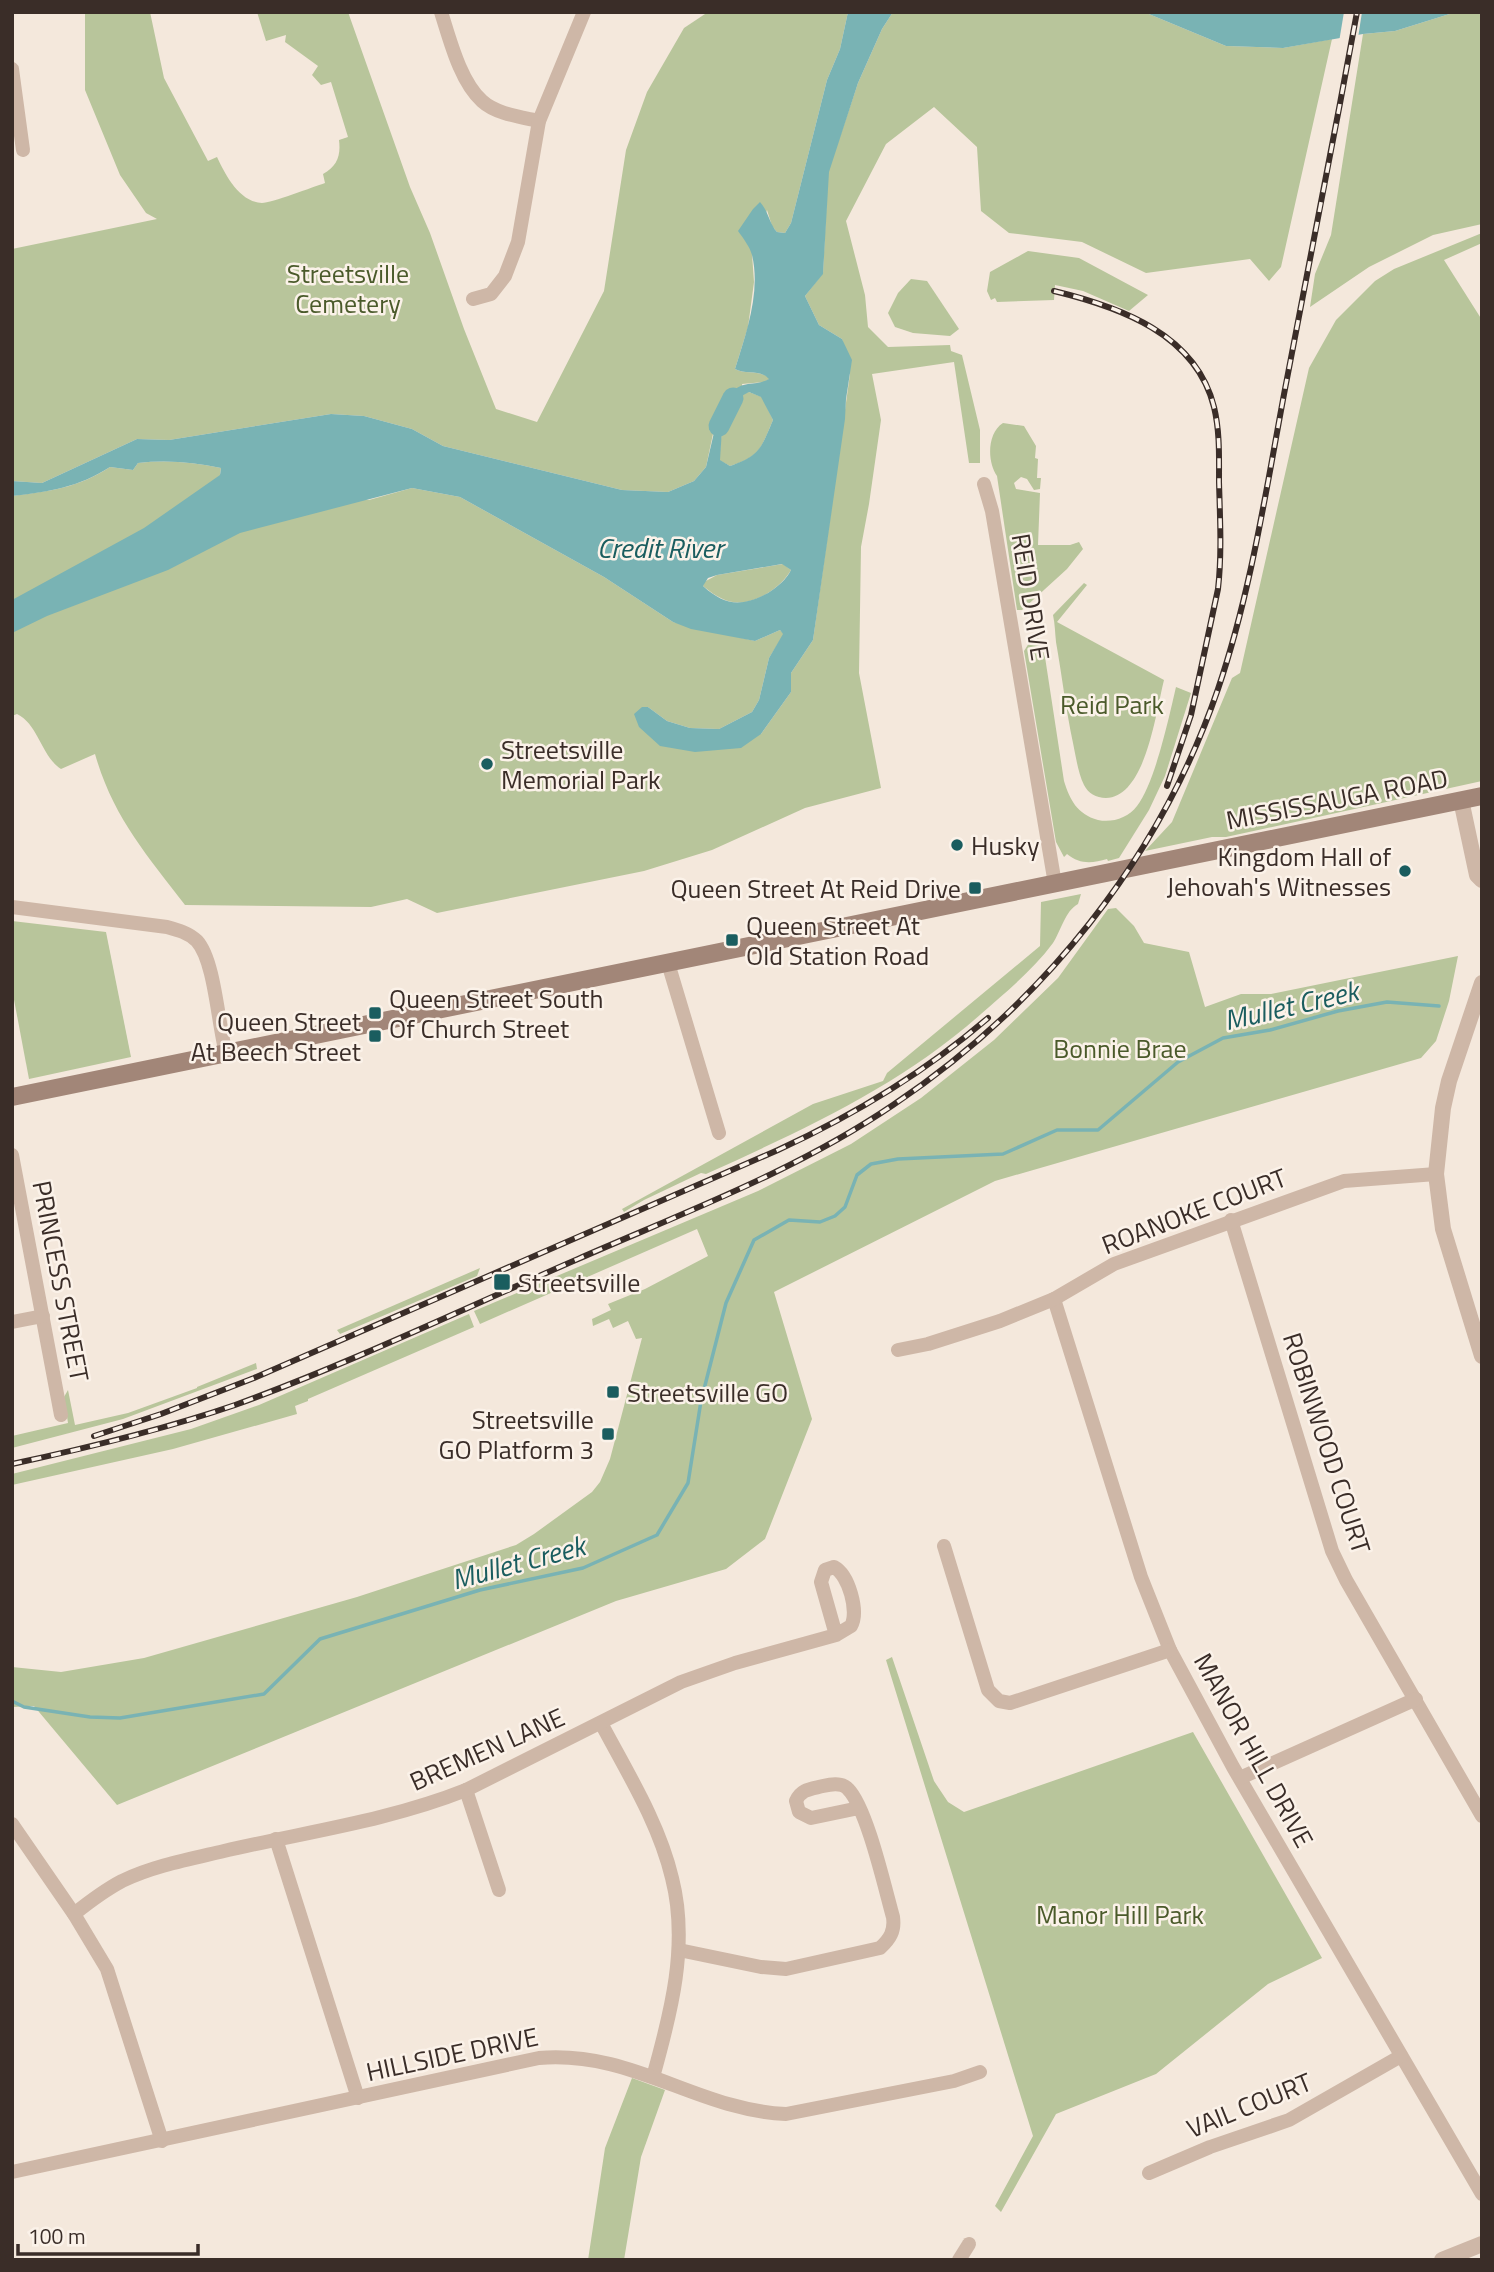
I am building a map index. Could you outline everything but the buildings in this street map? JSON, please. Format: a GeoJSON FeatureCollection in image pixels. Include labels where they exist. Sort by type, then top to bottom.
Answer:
{"type":"FeatureCollection","features":[{"type":"Feature","properties":{"kind":"main road","name":"MISSISSAUGA ROAD"},"geometry":{"type":"LineString","coordinates":[[12,1097],[1482,796]]}},
{"type":"Feature","properties":{"kind":"street"},"geometry":{"type":"LineString","coordinates":[[441,12],[457,61],[482,102],[507,114],[539,121]]}},
{"type":"Feature","properties":{"kind":"street"},"geometry":{"type":"LineString","coordinates":[[473,299],[491,294],[505,276],[518,242],[539,121],[584,12]]}},
{"type":"Feature","properties":{"kind":"street"},"geometry":{"type":"LineString","coordinates":[[12,69],[23,150]]}},
{"type":"Feature","properties":{"kind":"street","name":"REID DRIVE"},"geometry":{"type":"LineString","coordinates":[[984,484],[991,506],[1055,884]]}},
{"type":"Feature","properties":{"kind":"street"},"geometry":{"type":"LineString","coordinates":[[1461,800],[1477,875],[1482,880]]}},
{"type":"Feature","properties":{"kind":"street"},"geometry":{"type":"LineString","coordinates":[[12,907],[154,925],[188,934],[197,942],[206,958],[226,1053]]}},
{"type":"Feature","properties":{"kind":"street"},"geometry":{"type":"LineString","coordinates":[[668,963],[719,1133]]}},
{"type":"Feature","properties":{"kind":"street"},"geometry":{"type":"LineString","coordinates":[[1482,983],[1449,1081],[1443,1108],[1436,1174],[1443,1229],[1482,1356]]}},
{"type":"Feature","properties":{"kind":"street","name":"PRINCESS STREET"},"geometry":{"type":"LineString","coordinates":[[12,1155],[61,1415]]}},
{"type":"Feature","properties":{"kind":"street","name":"ROANOKE COURT"},"geometry":{"type":"LineString","coordinates":[[898,1350],[929,1344],[1000,1321],[1054,1299],[1114,1264],[1344,1181],[1436,1174]]}},
{"type":"Feature","properties":{"kind":"street","name":"ROBINWOOD COURT"},"geometry":{"type":"LineString","coordinates":[[1231,1220],[1332,1551],[1346,1580],[1482,1816]]}},
{"type":"Feature","properties":{"kind":"street","name":"MANOR HILL DRIVE"},"geometry":{"type":"LineString","coordinates":[[1054,1299],[1141,1577],[1170,1650],[1240,1778],[1482,2194]]}},
{"type":"Feature","properties":{"kind":"street"},"geometry":{"type":"LineString","coordinates":[[12,1322],[43,1316]]}},
{"type":"Feature","properties":{"kind":"street"},"geometry":{"type":"LineString","coordinates":[[944,1546],[988,1690],[999,1701],[1010,1703],[1170,1650]]}},
{"type":"Feature","properties":{"kind":"street","name":"BREMEN LANE"},"geometry":{"type":"LineString","coordinates":[[74,1914],[121,1882],[143,1872],[276,1839],[394,1815],[466,1790],[649,1697],[706,1672],[836,1634]]}},
{"type":"Feature","properties":{"kind":"street"},"geometry":{"type":"LineString","coordinates":[[1240,1778],[1416,1699]]}},
{"type":"Feature","properties":{"kind":"street"},"geometry":{"type":"LineString","coordinates":[[601,1723],[655,1828],[666,1857],[676,1901],[679,1950],[677,1978],[653,2077]]}},
{"type":"Feature","properties":{"kind":"street"},"geometry":{"type":"LineString","coordinates":[[466,1790],[499,1890]]}},
{"type":"Feature","properties":{"kind":"street"},"geometry":{"type":"LineString","coordinates":[[679,1950],[786,1969],[880,1948],[888,1941],[893,1931],[893,1917],[869,1832],[859,1808]]}},
{"type":"Feature","properties":{"kind":"street"},"geometry":{"type":"LineString","coordinates":[[12,1824],[74,1914],[107,1969],[162,2141]]}},
{"type":"Feature","properties":{"kind":"street"},"geometry":{"type":"LineString","coordinates":[[276,1839],[358,2098]]}},
{"type":"Feature","properties":{"kind":"street","name":"VAIL COURT"},"geometry":{"type":"LineString","coordinates":[[1149,2173],[1210,2147],[1289,2120],[1401,2056]]}},
{"type":"Feature","properties":{"kind":"street","name":"HILLSIDE DRIVE"},"geometry":{"type":"LineString","coordinates":[[12,2172],[552,2057],[606,2062],[730,2106],[763,2113],[786,2114],[954,2081],[980,2072]]}},
{"type":"Feature","properties":{"kind":"street"},"geometry":{"type":"LineString","coordinates":[[959,2260],[969,2244]]}},
{"type":"Feature","properties":{"kind":"street"},"geometry":{"type":"LineString","coordinates":[[1442,2260],[1482,2244]]}},
{"type":"Feature","properties":{"kind":"green space","name":"Streetsville Cemetery"},"geometry":{"type":"Polygon","coordinates":[[[85,12],[150,12],[164,78],[208,161],[217,157],[240,192],[246,198],[262,203],[325,183],[323,174],[332,168],[337,160],[339,140],[348,137],[331,82],[321,85],[312,75],[318,66],[285,42],[286,35],[266,41],[257,12],[348,12],[410,187],[496,409],[537,422],[604,291],[626,150],[647,92],[684,28],[708,12],[848,12],[840,49],[827,80],[791,223],[785,233],[777,232],[767,210],[752,254],[754,282],[748,327],[735,369],[762,374],[770,379],[742,384],[743,393],[749,392],[762,397],[773,420],[759,450],[748,459],[730,466],[719,460],[722,429],[714,429],[706,467],[694,481],[668,492],[622,490],[443,446],[412,429],[364,416],[331,414],[169,440],[137,439],[42,483],[12,481],[12,249],[157,219],[146,213],[120,175],[85,90],[85,12]]]}},
{"type":"Feature","properties":{"kind":"green space"},"geometry":{"type":"Polygon","coordinates":[[[893,12],[1144,12],[1226,46],[1283,48],[1332,39],[1281,267],[1269,281],[1250,259],[1146,273],[1082,242],[1009,233],[981,211],[977,147],[934,107],[886,144],[846,221],[865,295],[868,327],[888,347],[950,345],[951,351],[962,355],[980,430],[980,463],[969,463],[954,362],[872,374],[881,420],[861,547],[859,673],[881,788],[805,808],[712,850],[644,871],[437,913],[407,899],[371,907],[185,905],[121,816],[95,754],[61,769],[49,756],[30,725],[17,714],[12,716],[12,496],[75,484],[110,467],[133,470],[138,463],[169,462],[211,466],[221,468],[220,474],[369,500],[412,488],[460,497],[604,577],[673,622],[755,641],[780,630],[784,634],[769,658],[759,700],[752,712],[719,729],[690,728],[667,721],[648,707],[639,727],[761,734],[791,692],[791,673],[813,640],[850,374],[842,339],[819,325],[805,296],[823,273],[828,172],[858,83],[882,29],[893,12]]]}},
{"type":"Feature","properties":{"kind":"green space"},"geometry":{"type":"Polygon","coordinates":[[[1456,12],[1482,12],[1482,224],[1433,235],[1369,267],[1310,307],[1315,274],[1331,235],[1363,34],[1395,31],[1456,12]]]}},
{"type":"Feature","properties":{"kind":"green space"},"geometry":{"type":"Polygon","coordinates":[[[1482,233],[1482,243],[1444,260],[1482,320],[1482,781],[1226,837],[1212,837],[1145,851],[1172,822],[1232,678],[1240,673],[1309,368],[1336,320],[1375,281],[1394,269],[1482,233]]]}},
{"type":"Feature","properties":{"kind":"green space"},"geometry":{"type":"Polygon","coordinates":[[[1028,251],[1079,258],[1148,295],[1129,311],[1083,291],[1055,285],[1054,300],[991,300],[987,291],[990,272],[1028,251]]]}},
{"type":"Feature","properties":{"kind":"green space"},"geometry":{"type":"Polygon","coordinates":[[[911,279],[927,281],[959,329],[950,336],[913,333],[895,327],[888,313],[898,293],[911,279]]]}},
{"type":"Feature","properties":{"kind":"green space"},"geometry":{"type":"Polygon","coordinates":[[[1003,423],[1024,426],[1036,446],[1035,458],[1038,459],[1037,478],[1041,478],[1040,489],[1034,490],[1027,479],[1021,477],[1014,483],[1016,489],[1040,493],[1038,545],[1070,545],[1079,542],[1083,549],[1067,569],[1022,610],[1017,610],[997,476],[990,456],[991,440],[1003,423]]]}},
{"type":"Feature","properties":{"kind":"green space"},"geometry":{"type":"Polygon","coordinates":[[[783,564],[791,570],[784,580],[768,593],[750,601],[727,601],[703,586],[704,582],[717,575],[783,564]]]}},
{"type":"Feature","properties":{"kind":"green space","name":"Reid Park"},"geometry":{"type":"Polygon","coordinates":[[[1084,583],[1087,585],[1057,622],[1164,680],[1153,731],[1140,768],[1131,784],[1120,794],[1106,798],[1090,793],[1080,775],[1068,718],[1053,615],[1084,583]]]}},
{"type":"Feature","properties":{"kind":"green space"},"geometry":{"type":"Polygon","coordinates":[[[1036,632],[1045,657],[1064,781],[1075,805],[1098,820],[1114,820],[1129,814],[1137,806],[1150,782],[1176,687],[1191,693],[1165,776],[1149,810],[1119,858],[1087,862],[1067,854],[1064,857],[1056,842],[1024,651],[1036,632]]]}},
{"type":"Feature","properties":{"kind":"green space"},"geometry":{"type":"Polygon","coordinates":[[[1081,894],[1078,904],[1066,916],[1053,943],[1028,972],[950,1040],[917,1063],[884,1085],[814,1123],[706,1174],[701,1173],[624,1212],[622,1209],[813,1104],[883,1081],[887,1073],[1040,946],[1041,902],[1081,894]]]}},
{"type":"Feature","properties":{"kind":"green space","name":"Bonnie Brae"},"geometry":{"type":"Polygon","coordinates":[[[1116,908],[1134,926],[1144,943],[1189,952],[1205,1007],[1241,994],[1271,994],[1458,956],[1449,1001],[1436,1041],[1421,1058],[995,1181],[774,1292],[812,1419],[765,1539],[726,1569],[616,1601],[117,1805],[34,1706],[12,1707],[12,1667],[61,1672],[144,1658],[357,1597],[516,1545],[534,1534],[592,1492],[600,1482],[610,1459],[642,1338],[636,1339],[628,1321],[613,1328],[609,1319],[593,1326],[592,1319],[611,1310],[608,1304],[645,1289],[708,1256],[697,1229],[480,1324],[474,1311],[758,1191],[851,1144],[921,1098],[994,1040],[1058,978],[1108,909],[1116,908]]]}},
{"type":"Feature","properties":{"kind":"green space"},"geometry":{"type":"Polygon","coordinates":[[[12,921],[106,932],[131,1057],[29,1079],[12,989],[12,921]]]}},
{"type":"Feature","properties":{"kind":"green space"},"geometry":{"type":"Polygon","coordinates":[[[480,1268],[477,1276],[340,1334],[337,1330],[480,1268]]]}},
{"type":"Feature","properties":{"kind":"green space"},"geometry":{"type":"Polygon","coordinates":[[[469,1314],[474,1327],[308,1399],[295,1406],[297,1414],[173,1449],[12,1485],[12,1474],[191,1429],[259,1405],[469,1314]]]}},
{"type":"Feature","properties":{"kind":"green space"},"geometry":{"type":"Polygon","coordinates":[[[256,1363],[257,1369],[123,1419],[12,1448],[12,1436],[68,1423],[64,1397],[68,1390],[75,1425],[128,1413],[256,1363]]]}},
{"type":"Feature","properties":{"kind":"green space","name":"Manor Hill Park"},"geometry":{"type":"Polygon","coordinates":[[[892,1657],[934,1781],[948,1802],[964,1812],[1193,1732],[1322,1958],[1268,1984],[1156,2074],[1056,2114],[1001,2212],[995,2206],[1033,2136],[886,1660],[892,1657]]]}},
{"type":"Feature","properties":{"kind":"green space"},"geometry":{"type":"Polygon","coordinates":[[[632,2078],[665,2090],[641,2157],[624,2260],[588,2260],[605,2148],[632,2078]]]}},
{"type":"Feature","properties":{"kind":"water","name":"Credit River"},"geometry":{"type":"Polygon","coordinates":[[[848,12],[893,12],[882,29],[858,83],[829,172],[823,274],[805,296],[819,325],[842,339],[852,360],[813,640],[791,673],[791,692],[761,734],[741,748],[695,752],[660,746],[639,727],[634,714],[642,707],[648,707],[667,721],[690,728],[719,729],[752,712],[759,700],[769,658],[783,634],[780,630],[755,641],[691,629],[673,622],[604,577],[460,497],[412,488],[240,533],[168,570],[47,616],[12,633],[12,600],[144,528],[220,475],[221,468],[200,464],[138,463],[133,470],[110,467],[63,488],[12,496],[12,481],[42,483],[137,439],[169,440],[331,414],[364,416],[412,429],[443,446],[622,490],[668,492],[694,481],[706,467],[716,424],[722,429],[720,460],[730,466],[748,459],[762,444],[773,420],[761,397],[749,392],[734,400],[731,395],[743,385],[769,379],[761,374],[735,369],[751,313],[755,284],[752,255],[738,231],[760,202],[777,232],[785,233],[791,223],[827,80],[840,49],[848,12]],[[782,564],[717,575],[708,578],[703,586],[726,601],[750,601],[768,593],[787,577],[791,570],[782,564]]]}},
{"type":"Feature","properties":{"kind":"water"},"geometry":{"type":"Polygon","coordinates":[[[1144,12],[1456,12],[1395,31],[1283,48],[1226,46],[1144,12]]]}},
{"type":"Feature","properties":{"kind":"pier"},"geometry":{"type":"Polygon","coordinates":[[[1344,12],[1362,12],[1358,38],[1339,42],[1344,12]]]}},
{"type":"Feature","properties":{"kind":"waterway","name":"Credit River"},"geometry":{"type":"LineString","coordinates":[[719,426],[733,398]]}},
{"type":"Feature","properties":{"kind":"waterway","name":"Mullet Creek"},"geometry":{"type":"LineString","coordinates":[[12,1701],[24,1707],[90,1717],[120,1718],[264,1694],[320,1639],[480,1590],[583,1568],[657,1535],[688,1483],[701,1401],[726,1303],[754,1240],[789,1220],[820,1222],[835,1216],[845,1207],[857,1175],[871,1164],[898,1159],[1003,1154],[1057,1130],[1098,1130],[1178,1062],[1223,1038],[1270,1030],[1338,1011],[1387,1002],[1439,1006]]}},
{"type":"Feature","properties":{"kind":"railway"},"geometry":{"type":"LineString","coordinates":[[12,1464],[152,1430],[208,1414],[278,1389],[739,1189],[818,1150],[893,1105],[947,1066],[998,1022],[1046,975],[1089,924],[1129,869],[1164,812],[1193,752],[1230,652],[1257,540],[1357,12]]}},
{"type":"Feature","properties":{"kind":"railway"},"geometry":{"type":"LineString","coordinates":[[1054,291],[1129,315],[1173,342],[1191,360],[1205,382],[1214,407],[1219,454],[1218,589],[1191,715],[1167,786]]}},
{"type":"Feature","properties":{"kind":"railway"},"geometry":{"type":"LineString","coordinates":[[94,1436],[161,1414],[254,1378],[778,1150],[888,1092],[939,1057],[988,1018]]}},
{"type":"Feature","properties":{"kind":"place","name":"Streetsville Memorial Park"},"geometry":{"type":"Point","coordinates":[487,764]}},
{"type":"Feature","properties":{"kind":"place","name":"Husky"},"geometry":{"type":"Point","coordinates":[957,845]}},
{"type":"Feature","properties":{"kind":"place","name":"Kingdom Hall of Jehovah's Witnesses"},"geometry":{"type":"Point","coordinates":[1405,871]}},
{"type":"Feature","properties":{"kind":"place","name":"Queen Street At Reid Drive"},"geometry":{"type":"Point","coordinates":[975,888]}},
{"type":"Feature","properties":{"kind":"place","name":"Queen Street At Old Station Road"},"geometry":{"type":"Point","coordinates":[732,940]}},
{"type":"Feature","properties":{"kind":"place","name":"Queen Street South Of Church Street"},"geometry":{"type":"Point","coordinates":[375,1013]}},
{"type":"Feature","properties":{"kind":"place","name":"Queen Street At Beech Street"},"geometry":{"type":"Point","coordinates":[375,1036]}},
{"type":"Feature","properties":{"kind":"place","name":"Streetsville"},"geometry":{"type":"Point","coordinates":[502,1282]}},
{"type":"Feature","properties":{"kind":"place","name":"Streetsville GO"},"geometry":{"type":"Point","coordinates":[613,1392]}},
{"type":"Feature","properties":{"kind":"place","name":"Streetsville GO Platform 3"},"geometry":{"type":"Point","coordinates":[608,1434]}}]}
